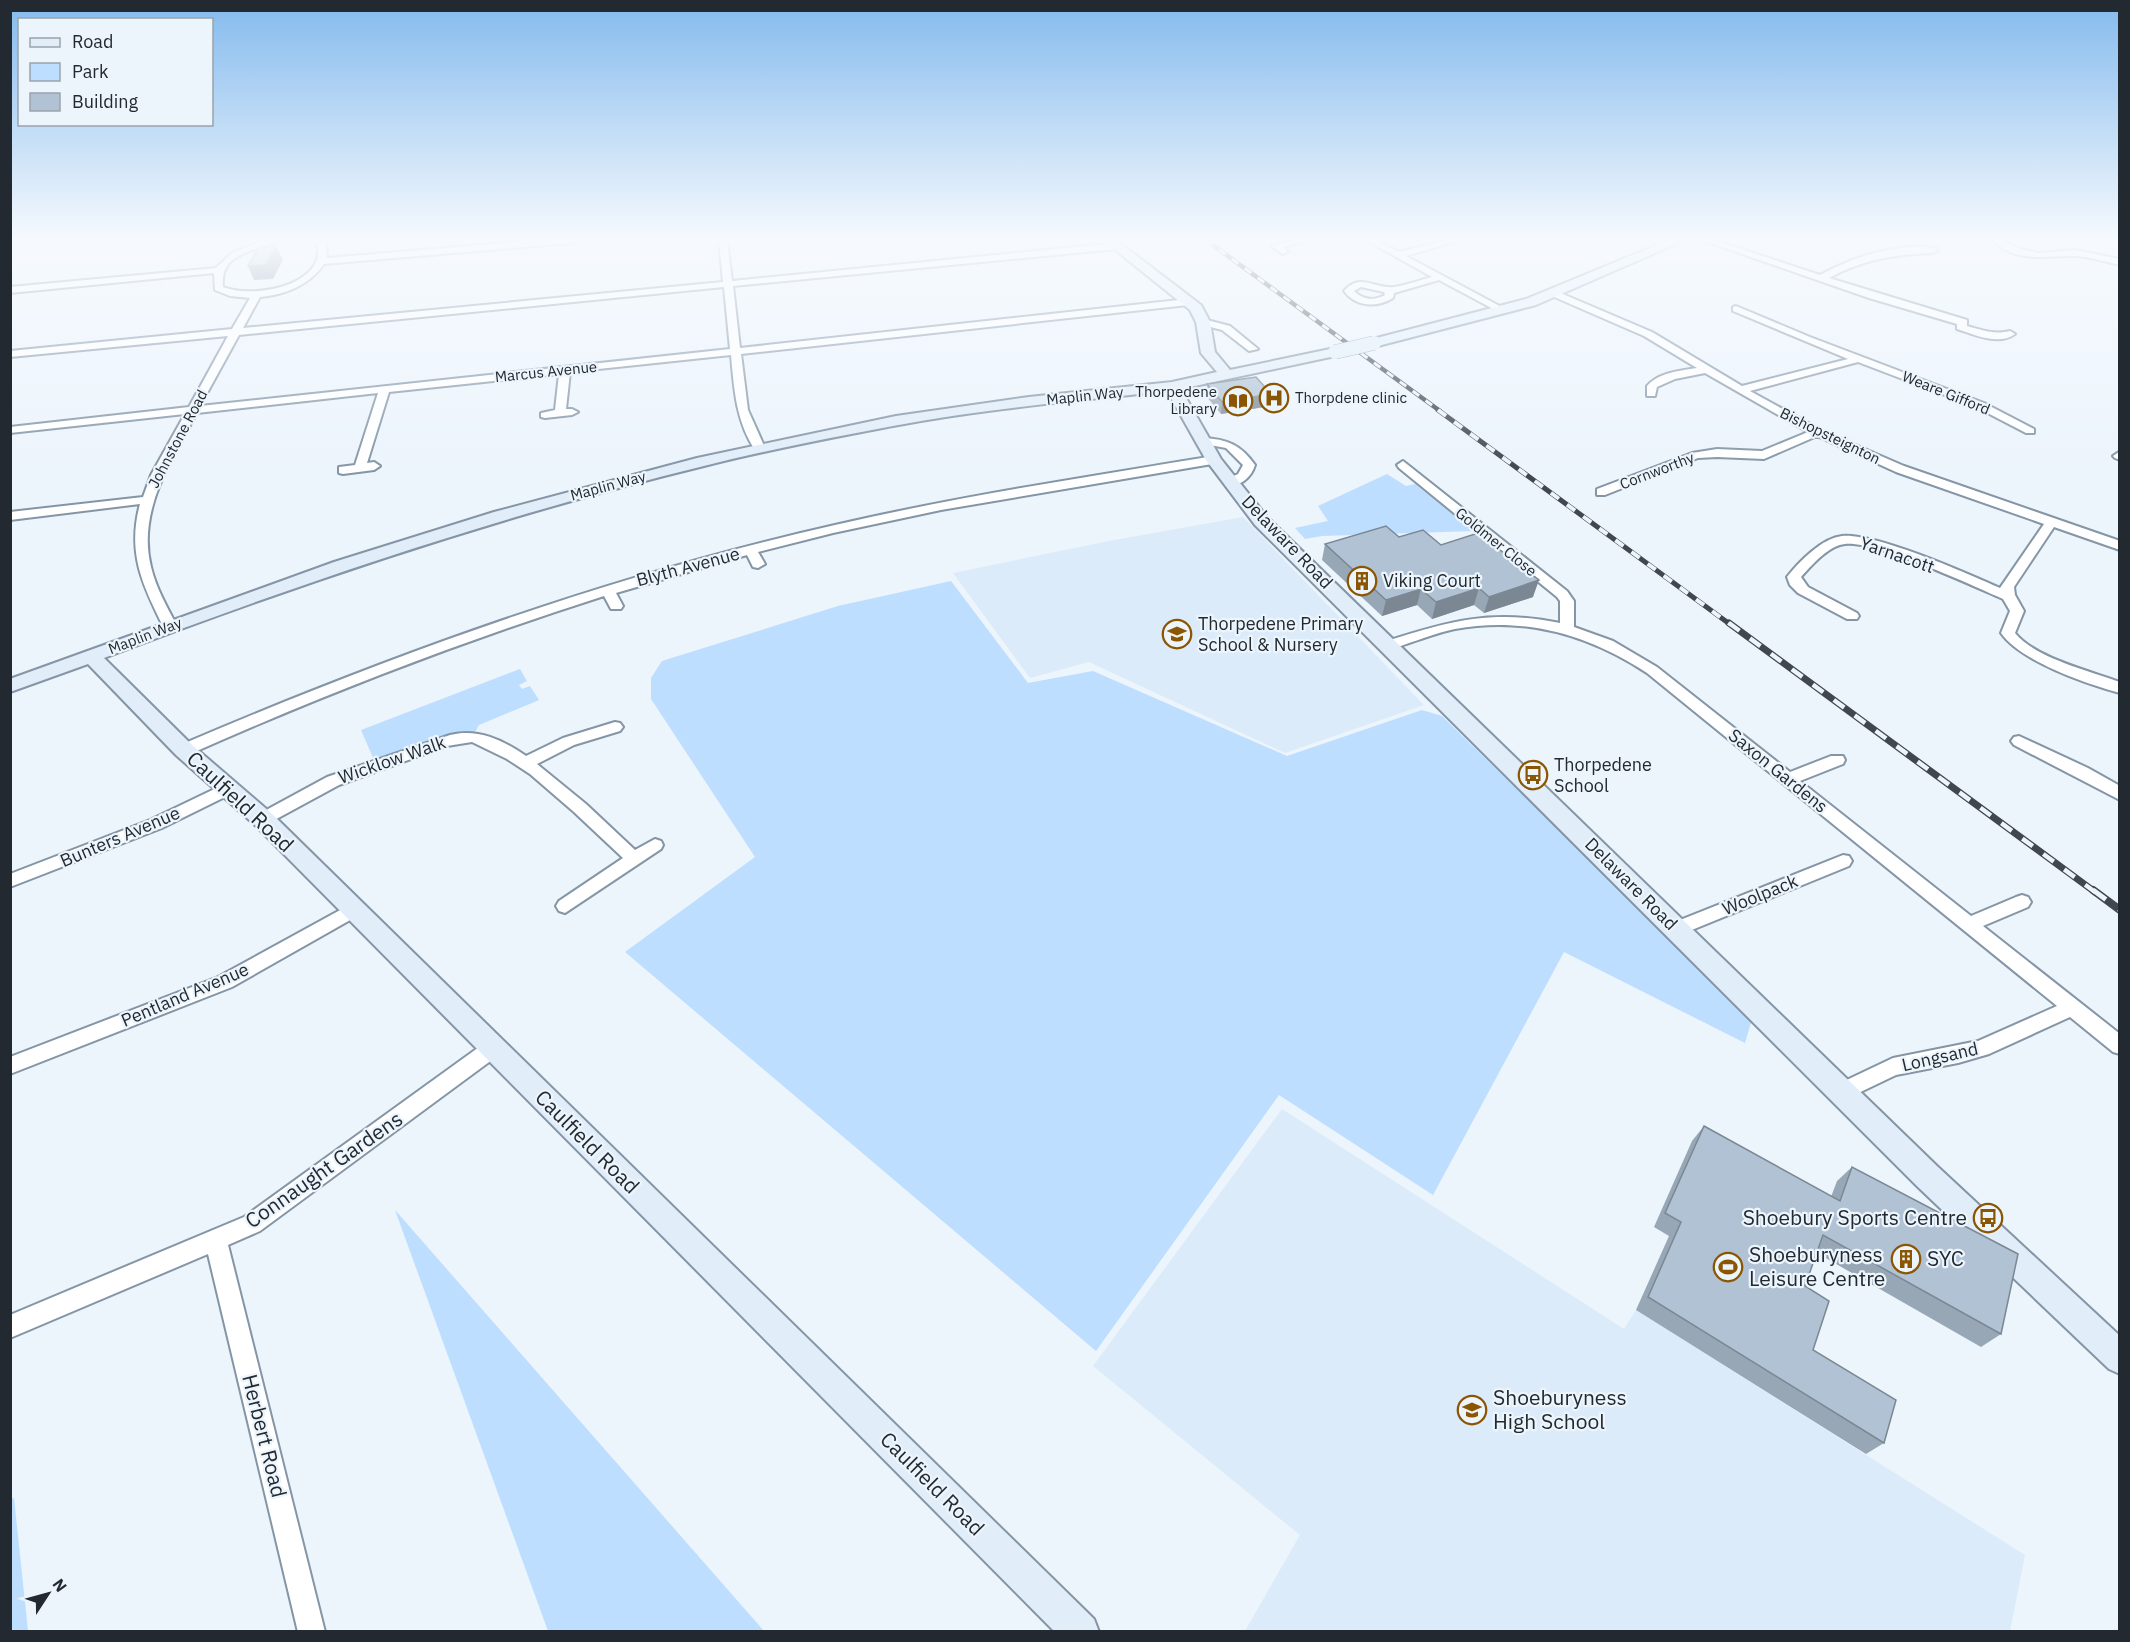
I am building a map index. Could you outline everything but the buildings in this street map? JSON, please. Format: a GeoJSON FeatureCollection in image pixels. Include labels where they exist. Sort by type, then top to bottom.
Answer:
{"type":"FeatureCollection","features":[{"type":"Feature","properties":{"kind":"street","name":"Johnstone Road"},"geometry":{"type":"LineString","coordinates":[[170,626],[153,593],[141,560],[140,539],[147,500],[157,475],[244,317]]}},
{"type":"Feature","properties":{"kind":"street"},"geometry":{"type":"LineString","coordinates":[[10,354],[386,317]]}},
{"type":"Feature","properties":{"kind":"street"},"geometry":{"type":"LineString","coordinates":[[731,317],[742,410],[759,448]]}},
{"type":"Feature","properties":{"kind":"street","name":"Marcus Avenue"},"geometry":{"type":"LineString","coordinates":[[10,430],[1053,317]]}},
{"type":"Feature","properties":{"kind":"street"},"geometry":{"type":"LineString","coordinates":[[1201,317],[1208,353],[1227,375]]}},
{"type":"Feature","properties":{"kind":"street","name":"Maplin Way"},"geometry":{"type":"LineString","coordinates":[[10,686],[329,570],[500,516],[625,481],[759,448],[896,421],[1029,402],[1172,386],[1335,352],[1476,317]]}},
{"type":"Feature","properties":{"kind":"street","name":"Bishopsteignton"},"geometry":{"type":"LineString","coordinates":[[1608,317],[1648,334],[1740,390],[1817,432],[1900,469],[2120,546]]}},
{"type":"Feature","properties":{"kind":"street","name":"Weare Gifford"},"geometry":{"type":"LineString","coordinates":[[1746,317],[1980,405],[2030,431]]}},
{"type":"Feature","properties":{"kind":"street"},"geometry":{"type":"LineString","coordinates":[[1944,317],[1963,322],[1961,327],[1993,335],[2010,334]]}},
{"type":"Feature","properties":{"kind":"street"},"geometry":{"type":"LineString","coordinates":[[1203,321],[1226,328],[1253,350]]}},
{"type":"Feature","properties":{"kind":"street"},"geometry":{"type":"LineString","coordinates":[[1993,335],[1996,348]]}},
{"type":"Feature","properties":{"kind":"street"},"geometry":{"type":"LineString","coordinates":[[1740,390],[1859,359]]}},
{"type":"Feature","properties":{"kind":"street"},"geometry":{"type":"LineString","coordinates":[[1651,394],[1652,386],[1663,379],[1707,369]]}},
{"type":"Feature","properties":{"kind":"street"},"geometry":{"type":"LineString","coordinates":[[545,415],[566,413],[565,370]]}},
{"type":"Feature","properties":{"kind":"street","name":"Delaware Road"},"geometry":{"type":"LineString","coordinates":[[1172,386],[1209,450],[1262,521],[1841,1092],[2120,1358]]}},
{"type":"Feature","properties":{"kind":"street"},"geometry":{"type":"LineString","coordinates":[[360,468],[385,389]]}},
{"type":"Feature","properties":{"kind":"street","name":"Cornworthy"},"geometry":{"type":"LineString","coordinates":[[1601,492],[1696,455],[1717,453],[1764,455],[1817,432]]}},
{"type":"Feature","properties":{"kind":"street","name":"Blyth Avenue"},"geometry":{"type":"LineString","coordinates":[[184,750],[258,717],[411,658],[608,590],[751,550],[896,516],[1209,450]]}},
{"type":"Feature","properties":{"kind":"street","name":"Goldmer Close"},"geometry":{"type":"LineString","coordinates":[[1403,465],[1411,478],[1562,594],[1567,601],[1567,629]]}},
{"type":"Feature","properties":{"kind":"street"},"geometry":{"type":"LineString","coordinates":[[343,470],[374,466]]}},
{"type":"Feature","properties":{"kind":"street"},"geometry":{"type":"LineString","coordinates":[[10,516],[147,500]]}},
{"type":"Feature","properties":{"kind":"street"},"geometry":{"type":"LineString","coordinates":[[896,516],[901,529]]}},
{"type":"Feature","properties":{"kind":"street"},"geometry":{"type":"LineString","coordinates":[[2051,523],[2007,587],[2008,596],[2018,606],[2008,633],[2016,644],[2036,655],[2120,688]]}},
{"type":"Feature","properties":{"kind":"street","name":"Yarnacott"},"geometry":{"type":"LineString","coordinates":[[1852,616],[1803,590],[1797,585],[1794,577],[1832,545],[1842,540],[1868,543],[2008,596]]}},
{"type":"Feature","properties":{"kind":"street"},"geometry":{"type":"LineString","coordinates":[[751,550],[758,564]]}},
{"type":"Feature","properties":{"kind":"street"},"geometry":{"type":"LineString","coordinates":[[608,590],[616,606]]}},
{"type":"Feature","properties":{"kind":"street","name":"Saxon Gardens"},"geometry":{"type":"LineString","coordinates":[[1389,645],[1454,625],[1474,622],[1523,622],[1567,629],[1596,638],[1638,659],[2120,1046]]}},
{"type":"Feature","properties":{"kind":"street","name":"Caulfield Road"},"geometry":{"type":"LineString","coordinates":[[91,656],[184,750],[263,819],[1081,1632]]}},
{"type":"Feature","properties":{"kind":"street"},"geometry":{"type":"LineString","coordinates":[[525,764],[541,753],[590,729],[615,727]]}},
{"type":"Feature","properties":{"kind":"street","name":"Wicklow Walk"},"geometry":{"type":"LineString","coordinates":[[263,819],[333,781],[459,737],[473,737],[485,741],[525,764],[601,827],[634,859]]}},
{"type":"Feature","properties":{"kind":"street"},"geometry":{"type":"LineString","coordinates":[[2019,741],[2082,772],[2120,794]]}},
{"type":"Feature","properties":{"kind":"street"},"geometry":{"type":"LineString","coordinates":[[1788,779],[1837,760]]}},
{"type":"Feature","properties":{"kind":"street","name":"Bunters Avenue"},"geometry":{"type":"LineString","coordinates":[[10,881],[156,824],[227,789]]}},
{"type":"Feature","properties":{"kind":"street"},"geometry":{"type":"LineString","coordinates":[[566,906],[655,845]]}},
{"type":"Feature","properties":{"kind":"street","name":"Woolpack"},"geometry":{"type":"LineString","coordinates":[[1676,929],[1843,861]]}},
{"type":"Feature","properties":{"kind":"street"},"geometry":{"type":"LineString","coordinates":[[1970,924],[2022,902]]}},
{"type":"Feature","properties":{"kind":"street","name":"Pentland Avenue"},"geometry":{"type":"LineString","coordinates":[[10,1066],[225,982],[353,910]]}},
{"type":"Feature","properties":{"kind":"street","name":"Longsand"},"geometry":{"type":"LineString","coordinates":[[1841,1092],[1893,1067],[1958,1055],[1982,1048],[2072,1008]]}},
{"type":"Feature","properties":{"kind":"street","name":"Connaught Gardens"},"geometry":{"type":"LineString","coordinates":[[10,1326],[252,1224],[493,1048]]}},
{"type":"Feature","properties":{"kind":"street","name":"Herbert Road"},"geometry":{"type":"LineString","coordinates":[[216,1241],[312,1632]]}},
{"type":"Feature","properties":{"kind":"shaded area","name":"Thorpedene Primary School & Nursery"},"geometry":{"type":"Polygon","coordinates":[[[1243,517],[1424,705],[1285,753],[1089,662],[1030,678],[953,573],[1109,541],[1243,517]]]}},
{"type":"Feature","properties":{"kind":"shaded area","name":"Shoeburyness High School"},"geometry":{"type":"Polygon","coordinates":[[[1282,1109],[1624,1329],[1636,1310],[2025,1555],[2010,1631],[1245,1631],[1300,1535],[1093,1366],[1282,1109]]]}},
{"type":"Feature","properties":{"kind":"green space"},"geometry":{"type":"Polygon","coordinates":[[[1387,474],[1406,486],[1415,484],[1474,531],[1322,536],[1305,539],[1295,528],[1328,521],[1318,506],[1387,474]]]}},
{"type":"Feature","properties":{"kind":"green space"},"geometry":{"type":"Polygon","coordinates":[[[951,581],[1028,683],[1093,671],[1287,756],[1422,710],[1442,716],[1752,1019],[1745,1043],[1564,952],[1433,1195],[1279,1095],[1096,1351],[625,952],[755,857],[651,699],[651,678],[662,661],[838,606],[951,581]]]}},
{"type":"Feature","properties":{"kind":"green space"},"geometry":{"type":"Polygon","coordinates":[[[520,669],[527,681],[519,685],[522,689],[530,686],[539,700],[479,725],[475,732],[451,734],[374,760],[361,730],[520,669]]]}},
{"type":"Feature","properties":{"kind":"green space"},"geometry":{"type":"Polygon","coordinates":[[[395,1210],[764,1631],[548,1631],[395,1210]]]}},
{"type":"Feature","properties":{"kind":"green space"},"geometry":{"type":"Polygon","coordinates":[[[14,1498],[28,1631],[11,1631],[10,1499],[14,1498]]]}},
{"type":"Feature","properties":{"kind":"railway"},"geometry":{"type":"LineString","coordinates":[[1311,317],[1440,411]]}},
{"type":"Feature","properties":{"kind":"railway"},"geometry":{"type":"LineString","coordinates":[[1438,410],[1731,625]]}},
{"type":"Feature","properties":{"kind":"railway"},"geometry":{"type":"LineString","coordinates":[[1729,623],[2095,892]]}},
{"type":"Feature","properties":{"kind":"railway"},"geometry":{"type":"LineString","coordinates":[[2093,890],[2120,910]]}},
{"type":"Feature","properties":{"kind":"place","name":"Thorpdene clinic"},"geometry":{"type":"Point","coordinates":[1274,398]}},
{"type":"Feature","properties":{"kind":"place","name":"Thorpedene Library"},"geometry":{"type":"Point","coordinates":[1238,401]}},
{"type":"Feature","properties":{"kind":"place","name":"Viking Court"},"geometry":{"type":"Point","coordinates":[1362,581]}},
{"type":"Feature","properties":{"kind":"place","name":"Thorpedene Primary School & Nursery"},"geometry":{"type":"Point","coordinates":[1177,634]}},
{"type":"Feature","properties":{"kind":"place","name":"Thorpedene School"},"geometry":{"type":"Point","coordinates":[1533,775]}},
{"type":"Feature","properties":{"kind":"place","name":"Shoebury Sports Centre"},"geometry":{"type":"Point","coordinates":[1988,1218]}},
{"type":"Feature","properties":{"kind":"place","name":"SYC"},"geometry":{"type":"Point","coordinates":[1906,1259]}},
{"type":"Feature","properties":{"kind":"place","name":"Shoeburyness Leisure Centre"},"geometry":{"type":"Point","coordinates":[1728,1267]}},
{"type":"Feature","properties":{"kind":"place","name":"Shoeburyness High School"},"geometry":{"type":"Point","coordinates":[1472,1410]}}]}
